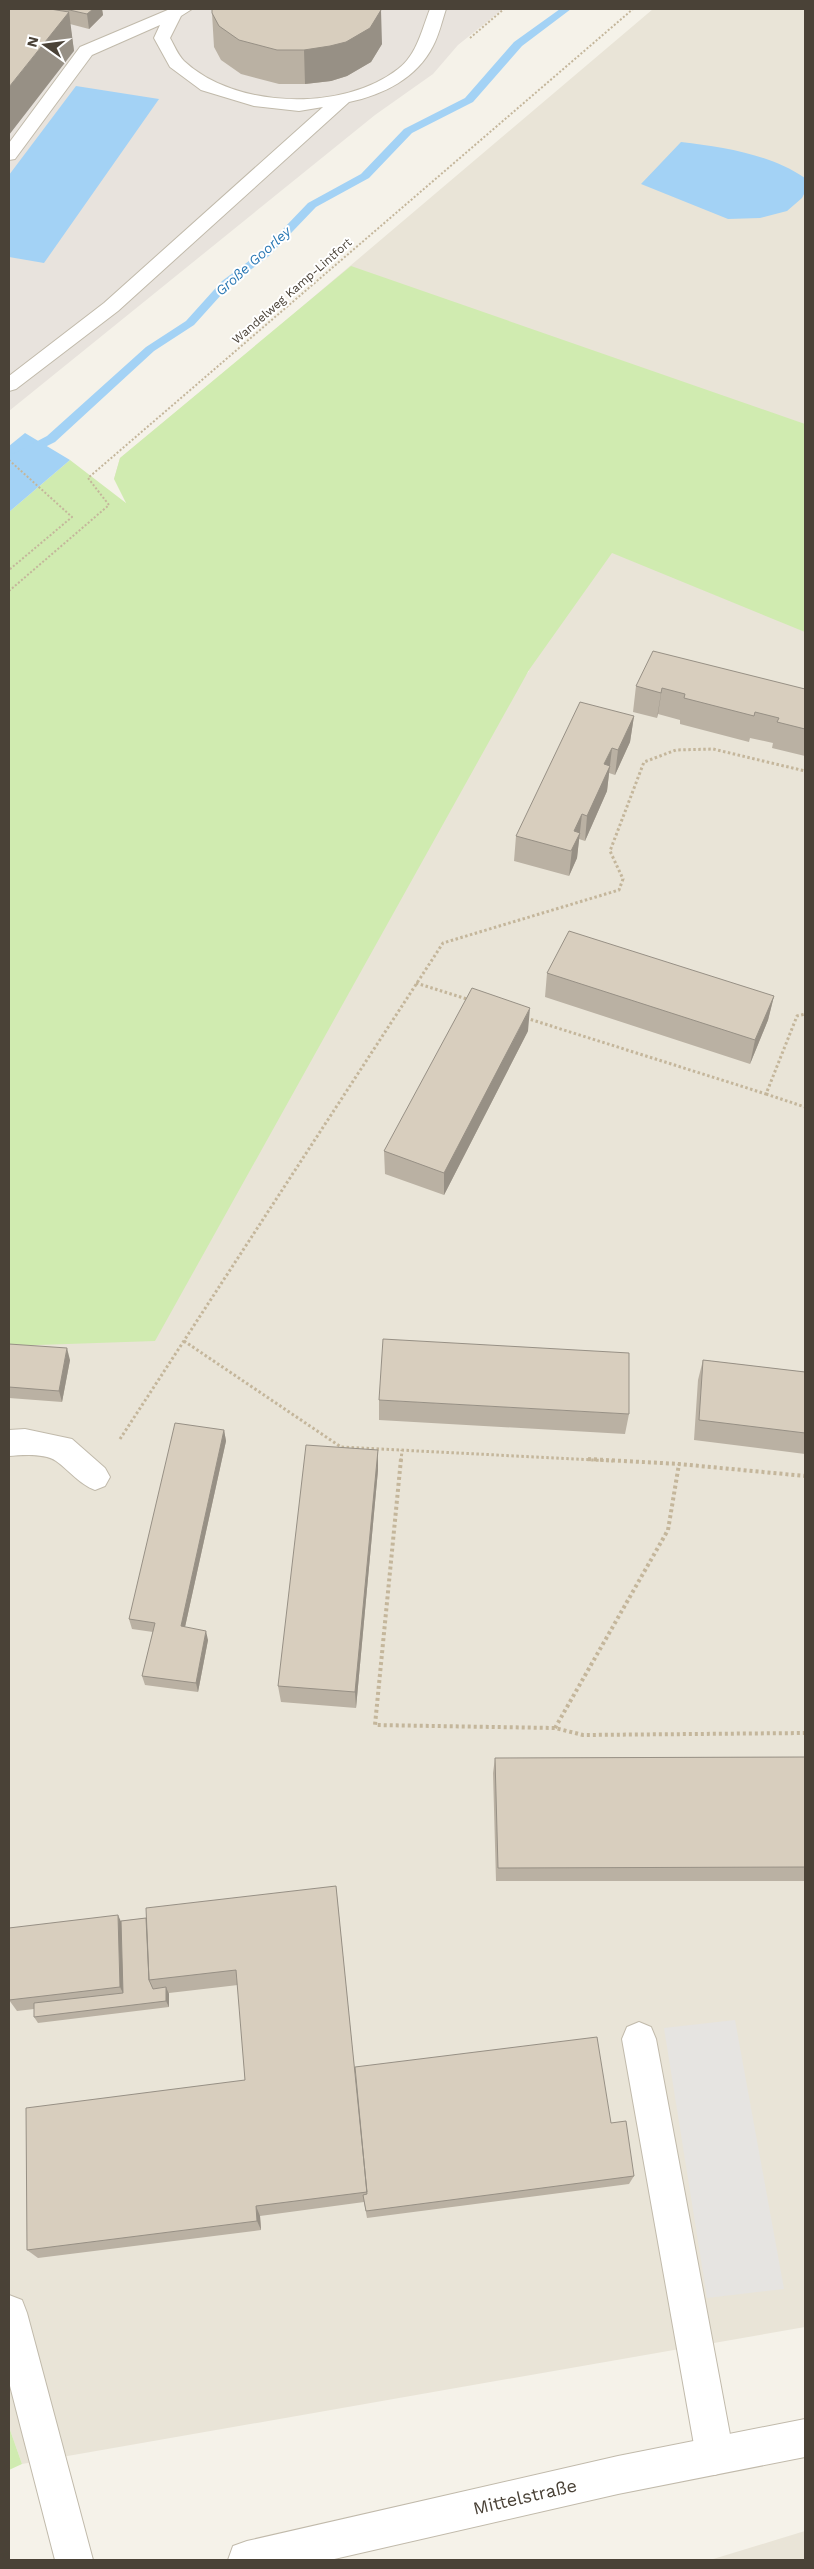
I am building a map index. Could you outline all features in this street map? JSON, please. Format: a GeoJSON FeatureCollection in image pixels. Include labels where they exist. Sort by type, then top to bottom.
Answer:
{"type":"FeatureCollection","features":[{"type":"Feature","properties":{"kind":"street"},"geometry":{"type":"LineString","coordinates":[[173,10],[162,38],[176,63],[207,86],[254,101],[300,106],[367,93],[405,72],[425,46],[438,9]]}},
{"type":"Feature","properties":{"kind":"street"},"geometry":{"type":"LineString","coordinates":[[9,155],[86,51],[173,10]]}},
{"type":"Feature","properties":{"kind":"street"},"geometry":{"type":"LineString","coordinates":[[9,385],[111,307],[343,98]]}},
{"type":"Feature","properties":{"kind":"street"},"geometry":{"type":"LineString","coordinates":[[9,1442],[25,1442],[62,1448],[95,1477]]}},
{"type":"Feature","properties":{"kind":"street"},"geometry":{"type":"LineString","coordinates":[[639,2039],[715,2456]]}},
{"type":"Feature","properties":{"kind":"street"},"geometry":{"type":"LineString","coordinates":[[9,2313],[74,2560]]}},
{"type":"Feature","properties":{"kind":"street","name":"Mittelstraße"},"geometry":{"type":"LineString","coordinates":[[247,2560],[608,2478],[805,2438]]}},
{"type":"Feature","properties":{"kind":"path","name":"Wandelweg Kamp-Lintfort"},"geometry":{"type":"LineString","coordinates":[[9,591],[109,505],[88,478],[633,9]]}},
{"type":"Feature","properties":{"kind":"path"},"geometry":{"type":"LineString","coordinates":[[9,460],[72,517],[9,570]]}},
{"type":"Feature","properties":{"kind":"path"},"geometry":{"type":"LineString","coordinates":[[95,1477],[443,943],[619,890],[623,879],[610,851],[644,762],[676,750],[713,749],[805,771]]}},
{"type":"Feature","properties":{"kind":"path"},"geometry":{"type":"LineString","coordinates":[[416,983],[473,1001]]}},
{"type":"Feature","properties":{"kind":"path"},"geometry":{"type":"LineString","coordinates":[[766,1094],[797,1016],[805,1014]]}},
{"type":"Feature","properties":{"kind":"path"},"geometry":{"type":"LineString","coordinates":[[520,1016],[805,1107]]}},
{"type":"Feature","properties":{"kind":"path"},"geometry":{"type":"LineString","coordinates":[[184,1341],[341,1446],[679,1464],[805,1476]]}},
{"type":"Feature","properties":{"kind":"path"},"geometry":{"type":"LineString","coordinates":[[402,1450],[375,1725],[555,1728],[583,1735],[805,1733]]}},
{"type":"Feature","properties":{"kind":"path"},"geometry":{"type":"LineString","coordinates":[[555,1728],[668,1530],[679,1464]]}},
{"type":"Feature","properties":{"kind":"shaded area"},"geometry":{"type":"Polygon","coordinates":[[[9,9],[503,9],[458,45],[433,74],[375,115],[9,411],[9,9]]]}},
{"type":"Feature","properties":{"kind":"shaded area"},"geometry":{"type":"Polygon","coordinates":[[[653,9],[805,9],[805,2327],[22,2464],[9,2427],[9,1346],[529,671],[114,479],[120,458],[258,344],[653,9]]]}},
{"type":"Feature","properties":{"kind":"shaded area"},"geometry":{"type":"Polygon","coordinates":[[[735,2020],[784,2289],[707,2298],[664,2028],[735,2020]]]}},
{"type":"Feature","properties":{"kind":"shaded area"},"geometry":{"type":"Polygon","coordinates":[[[805,2531],[805,2560],[710,2560],[805,2531]]]}},
{"type":"Feature","properties":{"kind":"green space"},"geometry":{"type":"Polygon","coordinates":[[[351,266],[805,424],[805,632],[612,553],[529,670],[155,1341],[9,1346],[9,512],[70,460],[126,503],[114,479],[120,458],[351,266]]]}},
{"type":"Feature","properties":{"kind":"green space"},"geometry":{"type":"Polygon","coordinates":[[[9,2427],[22,2464],[9,2470],[9,2427]]]}},
{"type":"Feature","properties":{"kind":"water"},"geometry":{"type":"Polygon","coordinates":[[[76,86],[159,99],[44,263],[9,257],[9,175],[76,86]]]}},
{"type":"Feature","properties":{"kind":"water"},"geometry":{"type":"Polygon","coordinates":[[[681,142],[730,149],[776,163],[805,178],[805,192],[802,198],[787,211],[760,218],[728,219],[641,184],[681,142]]]}},
{"type":"Feature","properties":{"kind":"water"},"geometry":{"type":"Polygon","coordinates":[[[25,433],[70,460],[9,512],[9,446],[25,433]]]}},
{"type":"Feature","properties":{"kind":"building"},"geometry":{"type":"Polygon","coordinates":[[[9,9],[50,9],[69,12],[9,87],[9,9]]]}},
{"type":"Feature","properties":{"kind":"building"},"geometry":{"type":"Polygon","coordinates":[[[65,9],[93,9],[87,14],[65,9]]]}},
{"type":"Feature","properties":{"kind":"building"},"geometry":{"type":"Polygon","coordinates":[[[212,9],[381,10],[370,28],[346,42],[304,50],[277,50],[239,40],[219,26],[212,13],[212,9]]]}},
{"type":"Feature","properties":{"kind":"building"},"geometry":{"type":"Polygon","coordinates":[[[653,651],[805,689],[805,729],[777,722],[779,718],[755,712],[754,716],[684,698],[685,694],[662,688],[661,693],[636,686],[653,651]]]}},
{"type":"Feature","properties":{"kind":"building"},"geometry":{"type":"Polygon","coordinates":[[[580,702],[634,716],[618,750],[612,748],[604,764],[610,766],[587,816],[582,814],[574,831],[580,833],[571,851],[516,836],[580,702]]]}},
{"type":"Feature","properties":{"kind":"building"},"geometry":{"type":"Polygon","coordinates":[[[569,931],[774,996],[755,1040],[547,973],[569,931]]]}},
{"type":"Feature","properties":{"kind":"building"},"geometry":{"type":"Polygon","coordinates":[[[472,988],[530,1008],[444,1173],[384,1151],[472,988]]]}},
{"type":"Feature","properties":{"kind":"building"},"geometry":{"type":"Polygon","coordinates":[[[383,1339],[629,1353],[629,1414],[379,1400],[383,1339]]]}},
{"type":"Feature","properties":{"kind":"building"},"geometry":{"type":"Polygon","coordinates":[[[9,1344],[67,1348],[59,1391],[9,1387],[9,1344]]]}},
{"type":"Feature","properties":{"kind":"building"},"geometry":{"type":"Polygon","coordinates":[[[703,1360],[805,1372],[805,1433],[699,1420],[703,1360]]]}},
{"type":"Feature","properties":{"kind":"building"},"geometry":{"type":"Polygon","coordinates":[[[175,1423],[224,1430],[181,1626],[206,1631],[196,1683],[142,1676],[155,1623],[129,1619],[175,1423]]]}},
{"type":"Feature","properties":{"kind":"building"},"geometry":{"type":"Polygon","coordinates":[[[306,1445],[378,1450],[355,1692],[278,1686],[306,1445]]]}},
{"type":"Feature","properties":{"kind":"building"},"geometry":{"type":"Polygon","coordinates":[[[805,1757],[805,1867],[498,1868],[495,1758],[805,1757]]]}},
{"type":"Feature","properties":{"kind":"building"},"geometry":{"type":"Polygon","coordinates":[[[336,1886],[367,2192],[256,2206],[257,2221],[27,2250],[26,2108],[245,2080],[236,1970],[149,1980],[146,1908],[336,1886]]]}},
{"type":"Feature","properties":{"kind":"building"},"geometry":{"type":"Polygon","coordinates":[[[118,1915],[120,1987],[9,2000],[9,1928],[118,1915]]]}},
{"type":"Feature","properties":{"kind":"building"},"geometry":{"type":"Polygon","coordinates":[[[146,1918],[149,1980],[153,1989],[166,1987],[166,2001],[34,2017],[34,2003],[123,1993],[121,1921],[146,1918]]]}},
{"type":"Feature","properties":{"kind":"building"},"geometry":{"type":"Polygon","coordinates":[[[597,2037],[611,2123],[626,2121],[634,2176],[366,2211],[363,2195],[367,2194],[355,2067],[597,2037]]]}},
{"type":"Feature","properties":{"kind":"waterway","name":"Große Goorley"},"geometry":{"type":"LineString","coordinates":[[9,461],[51,439],[150,349],[190,323],[226,283],[265,254],[312,205],[365,176],[408,131],[469,100],[518,44],[566,9]]}}]}
